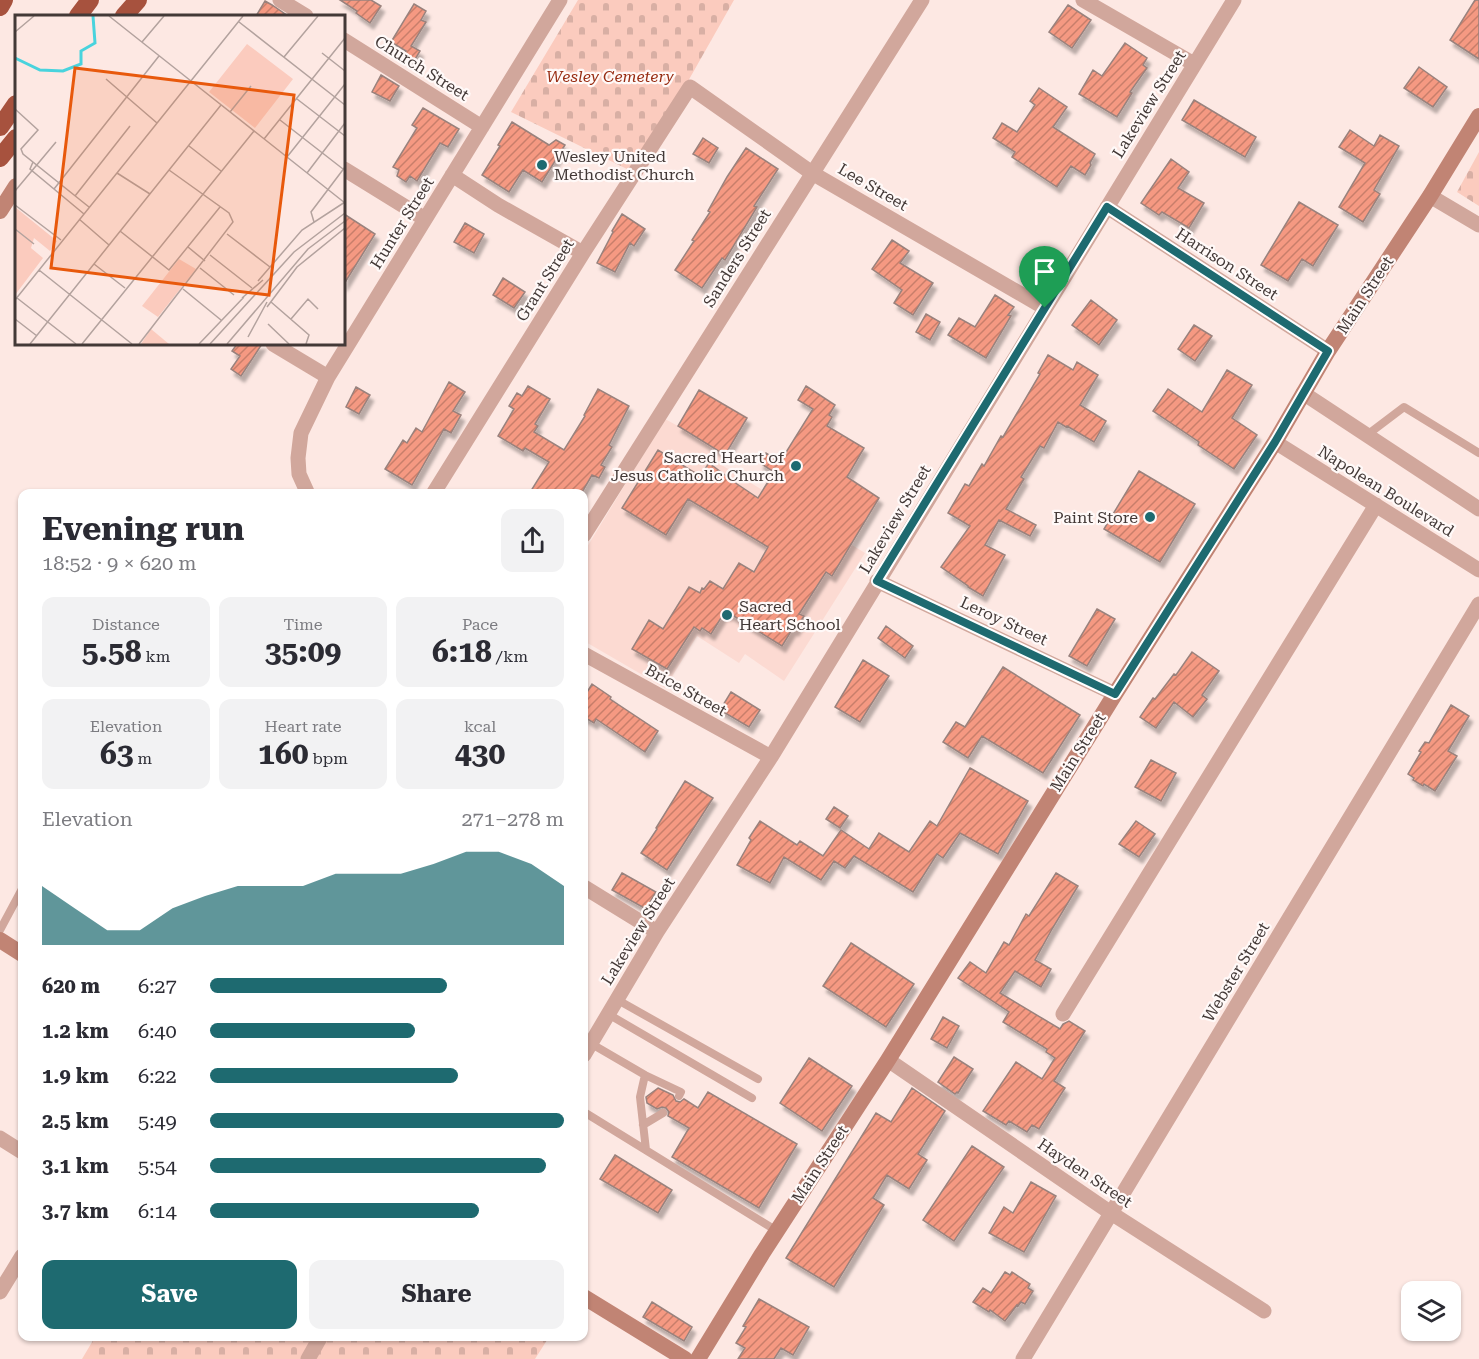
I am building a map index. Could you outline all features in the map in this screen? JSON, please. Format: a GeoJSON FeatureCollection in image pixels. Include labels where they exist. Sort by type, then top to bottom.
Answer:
{"type":"FeatureCollection","features":[{"type":"Feature","properties":{"kind":"highway"},"geometry":{"type":"LineString","coordinates":[[0,7],[4,0]]}},
{"type":"Feature","properties":{"kind":"highway"},"geometry":{"type":"LineString","coordinates":[[79,15],[90,0]]}},
{"type":"Feature","properties":{"kind":"highway"},"geometry":{"type":"LineString","coordinates":[[125,15],[138,0]]}},
{"type":"Feature","properties":{"kind":"highway"},"geometry":{"type":"LineString","coordinates":[[0,127],[15,105]]}},
{"type":"Feature","properties":{"kind":"highway"},"geometry":{"type":"LineString","coordinates":[[0,158],[15,139]]}},
{"type":"Feature","properties":{"kind":"main road"},"geometry":{"type":"LineString","coordinates":[[133,15],[144,0]]}},
{"type":"Feature","properties":{"kind":"main road","name":"Main Street"},"geometry":{"type":"LineString","coordinates":[[698,1359],[1275,442],[1328,351],[1430,196],[1479,116]]}},
{"type":"Feature","properties":{"kind":"main road"},"geometry":{"type":"LineString","coordinates":[[0,210],[15,188]]}},
{"type":"Feature","properties":{"kind":"main road"},"geometry":{"type":"LineString","coordinates":[[0,940],[18,951]]}},
{"type":"Feature","properties":{"kind":"main road"},"geometry":{"type":"LineString","coordinates":[[588,1299],[685,1359]]}},
{"type":"Feature","properties":{"kind":"street"},"geometry":{"type":"LineString","coordinates":[[280,0],[304,15]]}},
{"type":"Feature","properties":{"kind":"street","name":"Hunter Street"},"geometry":{"type":"LineString","coordinates":[[306,489],[299,474],[301,433],[328,377],[560,0]]}},
{"type":"Feature","properties":{"kind":"street","name":"Sanders Street"},"geometry":{"type":"LineString","coordinates":[[588,529],[922,0]]}},
{"type":"Feature","properties":{"kind":"street"},"geometry":{"type":"LineString","coordinates":[[1083,0],[1194,64]]}},
{"type":"Feature","properties":{"kind":"street","name":"Lakeview Street"},"geometry":{"type":"LineString","coordinates":[[588,1047],[657,932],[771,757],[1234,0]]}},
{"type":"Feature","properties":{"kind":"street","name":"Church Street"},"geometry":{"type":"LineString","coordinates":[[345,41],[482,127]]}},
{"type":"Feature","properties":{"kind":"street","name":"Lee Street"},"geometry":{"type":"LineString","coordinates":[[690,87],[812,173],[1045,308]]}},
{"type":"Feature","properties":{"kind":"street","name":"Grant Street"},"geometry":{"type":"LineString","coordinates":[[436,489],[583,253],[690,87]]}},
{"type":"Feature","properties":{"kind":"street"},"geometry":{"type":"LineString","coordinates":[[345,170],[425,219]]}},
{"type":"Feature","properties":{"kind":"street"},"geometry":{"type":"LineString","coordinates":[[452,175],[498,205],[583,253]]}},
{"type":"Feature","properties":{"kind":"street"},"geometry":{"type":"LineString","coordinates":[[1430,196],[1479,225]]}},
{"type":"Feature","properties":{"kind":"street","name":"Harrison Street"},"geometry":{"type":"LineString","coordinates":[[1107,207],[1328,351]]}},
{"type":"Feature","properties":{"kind":"street"},"geometry":{"type":"LineString","coordinates":[[275,345],[328,377]]}},
{"type":"Feature","properties":{"kind":"street","name":"Napolean Boulevard"},"geometry":{"type":"LineString","coordinates":[[1303,393],[1479,509]]}},
{"type":"Feature","properties":{"kind":"street","name":"Napolean Boulevard"},"geometry":{"type":"LineString","coordinates":[[1275,442],[1479,570]]}},
{"type":"Feature","properties":{"kind":"street"},"geometry":{"type":"LineString","coordinates":[[1063,1014],[1376,505]]}},
{"type":"Feature","properties":{"kind":"street","name":"Leroy Street"},"geometry":{"type":"LineString","coordinates":[[877,581],[1115,694]]}},
{"type":"Feature","properties":{"kind":"street","name":"Webster Street"},"geometry":{"type":"LineString","coordinates":[[1023,1359],[1479,604]]}},
{"type":"Feature","properties":{"kind":"street","name":"Brice Street"},"geometry":{"type":"LineString","coordinates":[[588,656],[771,757]]}},
{"type":"Feature","properties":{"kind":"street"},"geometry":{"type":"LineString","coordinates":[[588,889],[657,932]]}},
{"type":"Feature","properties":{"kind":"street","name":"Hayden Street"},"geometry":{"type":"LineString","coordinates":[[888,1060],[1111,1213],[1264,1311]]}},
{"type":"Feature","properties":{"kind":"street"},"geometry":{"type":"LineString","coordinates":[[0,1138],[18,1149]]}},
{"type":"Feature","properties":{"kind":"street"},"geometry":{"type":"LineString","coordinates":[[0,1292],[18,1263]]}},
{"type":"Feature","properties":{"kind":"street"},"geometry":{"type":"LineString","coordinates":[[308,1359],[318,1341]]}},
{"type":"Feature","properties":{"kind":"lane"},"geometry":{"type":"LineString","coordinates":[[1367,435],[1404,407],[1479,453]]}},
{"type":"Feature","properties":{"kind":"lane"},"geometry":{"type":"LineString","coordinates":[[0,930],[18,896]]}},
{"type":"Feature","properties":{"kind":"lane"},"geometry":{"type":"LineString","coordinates":[[616,999],[758,1079]]}},
{"type":"Feature","properties":{"kind":"lane"},"geometry":{"type":"LineString","coordinates":[[608,1014],[752,1098]]}},
{"type":"Feature","properties":{"kind":"lane"},"geometry":{"type":"LineString","coordinates":[[588,1049],[681,1092],[679,1096]]}},
{"type":"Feature","properties":{"kind":"lane"},"geometry":{"type":"LineString","coordinates":[[645,1075],[640,1097],[646,1150]]}},
{"type":"Feature","properties":{"kind":"lane"},"geometry":{"type":"LineString","coordinates":[[643,1125],[663,1113]]}},
{"type":"Feature","properties":{"kind":"lane"},"geometry":{"type":"LineString","coordinates":[[588,1114],[777,1231]]}},
{"type":"Feature","properties":{"kind":"shaded area"},"geometry":{"type":"Polygon","coordinates":[[[699,390],[748,417],[720,464],[865,553],[784,681],[745,654],[739,663],[697,636],[665,688],[588,643],[588,545],[665,419],[678,426],[699,390]]]}},
{"type":"Feature","properties":{"kind":"green space","name":"Wesley Cemetery"},"geometry":{"type":"Polygon","coordinates":[[[578,0],[734,0],[687,83],[629,170],[511,112],[578,0]]]}},
{"type":"Feature","properties":{"kind":"green space"},"geometry":{"type":"Polygon","coordinates":[[[1479,152],[1479,206],[1457,192],[1479,152]]]}},
{"type":"Feature","properties":{"kind":"green space"},"geometry":{"type":"Polygon","coordinates":[[[93,1341],[546,1341],[535,1359],[82,1359],[93,1341]]]}},
{"type":"Feature","properties":{"kind":"building"},"geometry":{"type":"Polygon","coordinates":[[[340,0],[371,0],[381,6],[370,23],[340,0]]]}},
{"type":"Feature","properties":{"kind":"building"},"geometry":{"type":"Polygon","coordinates":[[[1475,0],[1479,0],[1479,59],[1450,40],[1475,0]]]}},
{"type":"Feature","properties":{"kind":"building"},"geometry":{"type":"Polygon","coordinates":[[[265,1],[287,15],[257,15],[265,1]]]}},
{"type":"Feature","properties":{"kind":"building"},"geometry":{"type":"Polygon","coordinates":[[[414,4],[426,11],[421,20],[426,22],[411,46],[420,51],[414,61],[403,55],[406,51],[391,42],[414,4]]]}},
{"type":"Feature","properties":{"kind":"building"},"geometry":{"type":"Polygon","coordinates":[[[1068,5],[1091,20],[1072,48],[1049,32],[1068,5]]]}},
{"type":"Feature","properties":{"kind":"building"},"geometry":{"type":"Polygon","coordinates":[[[1125,43],[1147,58],[1143,65],[1147,68],[1130,92],[1132,93],[1117,117],[1079,94],[1093,70],[1102,76],[1125,43]]]}},
{"type":"Feature","properties":{"kind":"building"},"geometry":{"type":"Polygon","coordinates":[[[1419,67],[1447,87],[1433,107],[1404,88],[1419,67]]]}},
{"type":"Feature","properties":{"kind":"building"},"geometry":{"type":"Polygon","coordinates":[[[381,75],[399,86],[390,101],[372,92],[381,75]]]}},
{"type":"Feature","properties":{"kind":"building"},"geometry":{"type":"Polygon","coordinates":[[[1039,88],[1067,107],[1053,127],[1095,154],[1085,175],[1071,166],[1057,187],[1012,157],[1015,152],[993,138],[1002,123],[1017,132],[1035,105],[1030,101],[1039,88]]]}},
{"type":"Feature","properties":{"kind":"building"},"geometry":{"type":"Polygon","coordinates":[[[1194,100],[1256,137],[1245,157],[1182,120],[1194,100]]]}},
{"type":"Feature","properties":{"kind":"building"},"geometry":{"type":"Polygon","coordinates":[[[423,108],[459,129],[448,147],[440,143],[417,181],[410,176],[406,182],[397,176],[399,170],[393,167],[417,128],[412,125],[423,108]]]}},
{"type":"Feature","properties":{"kind":"building"},"geometry":{"type":"Polygon","coordinates":[[[512,122],[549,145],[556,140],[565,145],[542,182],[523,170],[509,192],[482,175],[512,122]]]}},
{"type":"Feature","properties":{"kind":"building"},"geometry":{"type":"Polygon","coordinates":[[[1350,130],[1374,146],[1380,135],[1399,146],[1374,190],[1380,194],[1363,222],[1339,207],[1365,163],[1339,147],[1350,130]]]}},
{"type":"Feature","properties":{"kind":"building"},"geometry":{"type":"Polygon","coordinates":[[[703,138],[718,148],[709,163],[693,154],[703,138]]]}},
{"type":"Feature","properties":{"kind":"building"},"geometry":{"type":"Polygon","coordinates":[[[746,148],[778,169],[754,206],[757,207],[725,260],[722,258],[702,288],[675,270],[694,241],[692,240],[710,212],[708,211],[727,177],[746,148]]]}},
{"type":"Feature","properties":{"kind":"building"},"geometry":{"type":"Polygon","coordinates":[[[1171,159],[1189,172],[1178,188],[1204,203],[1189,228],[1162,212],[1159,215],[1141,203],[1171,159]]]}},
{"type":"Feature","properties":{"kind":"building"},"geometry":{"type":"Polygon","coordinates":[[[1299,202],[1338,225],[1313,266],[1302,259],[1288,281],[1261,265],[1299,202]]]}},
{"type":"Feature","properties":{"kind":"building"},"geometry":{"type":"Polygon","coordinates":[[[622,214],[645,229],[634,246],[630,243],[615,272],[597,263],[622,214]]]}},
{"type":"Feature","properties":{"kind":"building"},"geometry":{"type":"Polygon","coordinates":[[[345,215],[375,234],[345,282],[345,215]]]}},
{"type":"Feature","properties":{"kind":"building"},"geometry":{"type":"Polygon","coordinates":[[[465,223],[484,234],[474,253],[454,242],[465,223]]]}},
{"type":"Feature","properties":{"kind":"building"},"geometry":{"type":"Polygon","coordinates":[[[892,240],[909,251],[900,263],[933,283],[913,315],[894,303],[902,290],[872,269],[892,240]]]}},
{"type":"Feature","properties":{"kind":"building"},"geometry":{"type":"Polygon","coordinates":[[[503,278],[525,292],[514,308],[493,295],[503,278]]]}},
{"type":"Feature","properties":{"kind":"building"},"geometry":{"type":"Polygon","coordinates":[[[995,295],[1014,307],[986,358],[948,335],[959,318],[975,327],[995,295]]]}},
{"type":"Feature","properties":{"kind":"building"},"geometry":{"type":"Polygon","coordinates":[[[1091,300],[1117,320],[1099,345],[1072,325],[1091,300]]]}},
{"type":"Feature","properties":{"kind":"building"},"geometry":{"type":"Polygon","coordinates":[[[926,314],[940,322],[930,340],[916,332],[926,314]]]}},
{"type":"Feature","properties":{"kind":"building"},"geometry":{"type":"Polygon","coordinates":[[[1194,325],[1212,336],[1195,361],[1178,349],[1194,325]]]}},
{"type":"Feature","properties":{"kind":"building"},"geometry":{"type":"Polygon","coordinates":[[[236,345],[261,345],[241,376],[231,369],[240,356],[232,351],[236,345]]]}},
{"type":"Feature","properties":{"kind":"building"},"geometry":{"type":"Polygon","coordinates":[[[1048,355],[1073,370],[1077,362],[1098,375],[1080,405],[1106,421],[1094,442],[1058,422],[1044,448],[1040,446],[1021,477],[1024,479],[1006,509],[1036,525],[1030,536],[999,520],[985,545],[1005,555],[983,596],[941,567],[970,526],[948,513],[965,484],[969,486],[982,464],[984,466],[1001,436],[1003,437],[1040,374],[1038,373],[1048,355]]]}},
{"type":"Feature","properties":{"kind":"building"},"geometry":{"type":"Polygon","coordinates":[[[1227,370],[1252,385],[1232,418],[1257,435],[1234,469],[1153,411],[1168,389],[1202,412],[1227,370]]]}},
{"type":"Feature","properties":{"kind":"building"},"geometry":{"type":"Polygon","coordinates":[[[449,382],[465,392],[453,411],[461,415],[451,433],[444,429],[412,485],[385,469],[403,440],[407,443],[416,428],[422,432],[449,382]]]}},
{"type":"Feature","properties":{"kind":"building"},"geometry":{"type":"Polygon","coordinates":[[[528,386],[550,399],[535,424],[538,426],[534,432],[564,450],[598,389],[629,406],[609,445],[612,447],[601,465],[605,467],[599,478],[592,475],[584,489],[532,489],[549,462],[525,448],[523,451],[498,436],[514,409],[509,406],[517,393],[522,396],[528,386]]]}},
{"type":"Feature","properties":{"kind":"building"},"geometry":{"type":"Polygon","coordinates":[[[806,386],[835,405],[829,415],[832,417],[827,426],[864,448],[847,477],[879,498],[832,576],[826,572],[799,614],[804,616],[782,646],[729,613],[727,615],[724,613],[711,634],[702,628],[700,631],[694,627],[667,669],[632,649],[649,620],[663,629],[689,587],[700,593],[710,581],[723,589],[739,563],[754,572],[768,547],[688,499],[666,535],[622,508],[658,450],[700,476],[709,463],[758,498],[774,472],[760,463],[766,453],[780,462],[813,409],[798,400],[806,386]]]}},
{"type":"Feature","properties":{"kind":"building"},"geometry":{"type":"Polygon","coordinates":[[[356,387],[370,395],[359,414],[346,407],[356,387]]]}},
{"type":"Feature","properties":{"kind":"building"},"geometry":{"type":"Polygon","coordinates":[[[699,390],[747,418],[725,455],[678,426],[699,390]]]}},
{"type":"Feature","properties":{"kind":"building","name":"Paint Store"},"geometry":{"type":"Polygon","coordinates":[[[1139,471],[1195,504],[1160,562],[1104,529],[1139,471]]]}},
{"type":"Feature","properties":{"kind":"building"},"geometry":{"type":"Polygon","coordinates":[[[1097,609],[1115,619],[1087,666],[1069,656],[1097,609]]]}},
{"type":"Feature","properties":{"kind":"building"},"geometry":{"type":"Polygon","coordinates":[[[886,626],[913,646],[905,658],[878,638],[886,626]]]}},
{"type":"Feature","properties":{"kind":"building"},"geometry":{"type":"Polygon","coordinates":[[[1192,652],[1219,671],[1202,695],[1207,699],[1193,717],[1174,702],[1156,728],[1140,717],[1153,698],[1155,699],[1174,674],[1176,675],[1192,652]]]}},
{"type":"Feature","properties":{"kind":"building"},"geometry":{"type":"Polygon","coordinates":[[[863,660],[889,676],[860,722],[835,707],[863,660]]]}},
{"type":"Feature","properties":{"kind":"building"},"geometry":{"type":"Polygon","coordinates":[[[1003,667],[1080,715],[1043,773],[982,736],[968,758],[943,742],[956,722],[965,727],[1003,667]]]}},
{"type":"Feature","properties":{"kind":"building"},"geometry":{"type":"Polygon","coordinates":[[[592,684],[658,731],[645,752],[596,719],[594,723],[588,719],[588,690],[592,684]]]}},
{"type":"Feature","properties":{"kind":"building"},"geometry":{"type":"Polygon","coordinates":[[[731,692],[760,710],[749,727],[720,710],[731,692]]]}},
{"type":"Feature","properties":{"kind":"building"},"geometry":{"type":"Polygon","coordinates":[[[1451,705],[1469,716],[1448,751],[1457,756],[1435,791],[1413,780],[1414,778],[1408,774],[1421,752],[1419,751],[1425,742],[1429,743],[1451,705]]]}},
{"type":"Feature","properties":{"kind":"building"},"geometry":{"type":"Polygon","coordinates":[[[1151,760],[1176,773],[1161,801],[1135,787],[1151,760]]]}},
{"type":"Feature","properties":{"kind":"building"},"geometry":{"type":"Polygon","coordinates":[[[970,768],[1028,801],[998,854],[960,833],[943,858],[937,854],[913,892],[854,856],[845,868],[834,861],[821,880],[784,857],[770,883],[737,865],[751,840],[749,838],[760,821],[797,845],[800,841],[823,856],[841,830],[869,849],[879,833],[909,852],[930,821],[937,826],[970,768]]]}},
{"type":"Feature","properties":{"kind":"building"},"geometry":{"type":"Polygon","coordinates":[[[685,781],[713,798],[667,870],[641,853],[685,781]]]}},
{"type":"Feature","properties":{"kind":"building"},"geometry":{"type":"Polygon","coordinates":[[[834,807],[848,816],[840,828],[826,819],[834,807]]]}},
{"type":"Feature","properties":{"kind":"building"},"geometry":{"type":"Polygon","coordinates":[[[1136,821],[1155,834],[1139,857],[1119,844],[1136,821]]]}},
{"type":"Feature","properties":{"kind":"building"},"geometry":{"type":"Polygon","coordinates":[[[622,873],[656,892],[646,909],[612,890],[622,873]]]}},
{"type":"Feature","properties":{"kind":"building"},"geometry":{"type":"Polygon","coordinates":[[[1056,873],[1078,886],[1035,960],[1051,969],[1041,987],[1015,971],[1000,993],[1060,1029],[1069,1021],[1085,1031],[1054,1081],[1065,1088],[1039,1129],[1032,1125],[1027,1132],[1009,1121],[1006,1125],[983,1111],[1016,1062],[1042,1079],[1055,1058],[1046,1052],[1047,1049],[1003,1022],[1009,1012],[958,978],[970,962],[986,973],[1004,942],[1009,945],[1026,914],[1029,916],[1056,873]]]}},
{"type":"Feature","properties":{"kind":"building"},"geometry":{"type":"Polygon","coordinates":[[[851,943],[914,984],[886,1027],[823,986],[851,943]]]}},
{"type":"Feature","properties":{"kind":"building"},"geometry":{"type":"Polygon","coordinates":[[[943,1017],[959,1026],[947,1048],[931,1039],[943,1017]]]}},
{"type":"Feature","properties":{"kind":"building"},"geometry":{"type":"Polygon","coordinates":[[[954,1057],[973,1069],[958,1093],[955,1094],[938,1082],[954,1057]]]}},
{"type":"Feature","properties":{"kind":"building"},"geometry":{"type":"Polygon","coordinates":[[[809,1058],[852,1086],[822,1131],[780,1103],[809,1058]]]}},
{"type":"Feature","properties":{"kind":"building"},"geometry":{"type":"Polygon","coordinates":[[[658,1088],[673,1095],[676,1101],[680,1102],[684,1099],[698,1108],[708,1092],[797,1144],[759,1208],[672,1157],[689,1128],[668,1116],[669,1112],[666,1108],[657,1109],[647,1103],[646,1097],[658,1088]]]}},
{"type":"Feature","properties":{"kind":"building"},"geometry":{"type":"Polygon","coordinates":[[[912,1088],[945,1111],[918,1154],[927,1160],[909,1189],[887,1175],[873,1198],[884,1205],[834,1287],[786,1258],[876,1113],[891,1122],[912,1088]]]}},
{"type":"Feature","properties":{"kind":"building"},"geometry":{"type":"Polygon","coordinates":[[[972,1146],[1004,1167],[954,1241],[923,1220],[972,1146]]]}},
{"type":"Feature","properties":{"kind":"building"},"geometry":{"type":"Polygon","coordinates":[[[615,1155],[672,1190],[658,1213],[600,1179],[615,1155]]]}},
{"type":"Feature","properties":{"kind":"building"},"geometry":{"type":"Polygon","coordinates":[[[1031,1182],[1056,1196],[1024,1252],[989,1233],[1004,1207],[1013,1213],[1031,1182]]]}},
{"type":"Feature","properties":{"kind":"building"},"geometry":{"type":"Polygon","coordinates":[[[1005,1272],[1010,1275],[1012,1272],[1030,1284],[1028,1288],[1033,1291],[1025,1304],[1021,1302],[1017,1305],[1005,1321],[990,1310],[989,1312],[973,1302],[983,1288],[991,1293],[1005,1272]]]}},
{"type":"Feature","properties":{"kind":"building"},"geometry":{"type":"Polygon","coordinates":[[[759,1299],[809,1327],[793,1355],[781,1348],[774,1359],[738,1359],[745,1348],[736,1343],[759,1299]]]}},
{"type":"Feature","properties":{"kind":"building"},"geometry":{"type":"Polygon","coordinates":[[[652,1302],[692,1327],[684,1341],[643,1317],[652,1302]]]}},
{"type":"Feature","properties":{"kind":"place","name":"Wesley United Methodist Church"},"geometry":{"type":"Point","coordinates":[542,165]}},
{"type":"Feature","properties":{"kind":"place","name":"Sacred Heart of Jesus Catholic Church"},"geometry":{"type":"Point","coordinates":[796,466]}},
{"type":"Feature","properties":{"kind":"place","name":"Paint Store"},"geometry":{"type":"Point","coordinates":[1150,517]}},
{"type":"Feature","properties":{"kind":"place","name":"Sacred Heart School"},"geometry":{"type":"Point","coordinates":[727,615]}},
{"type":"Feature","properties":{"kind":"route"},"geometry":{"type":"LineString","coordinates":[[1107,207],[1328,351],[1275,442],[1115,694],[877,581],[1045,308],[1107,207]]}}]}
